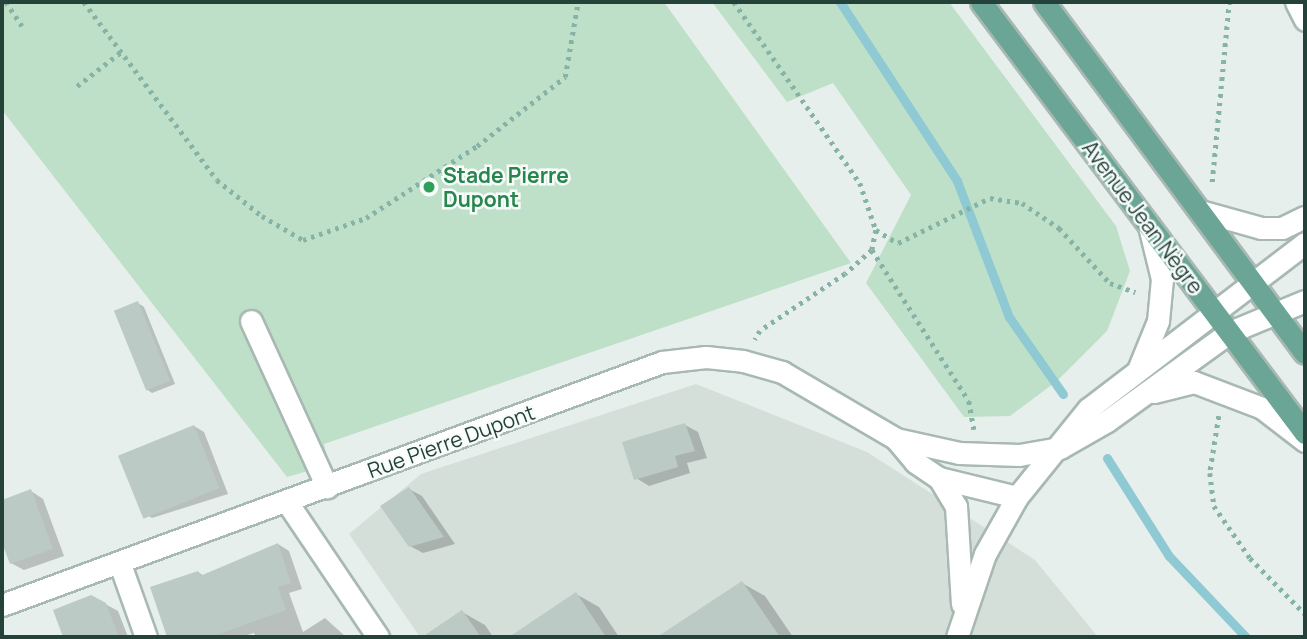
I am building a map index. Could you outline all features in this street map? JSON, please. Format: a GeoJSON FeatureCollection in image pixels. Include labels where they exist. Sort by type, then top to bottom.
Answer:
{"type":"FeatureCollection","features":[{"type":"Feature","properties":{"kind":"main road","name":"Avenue Jean Nègre"},"geometry":{"type":"LineString","coordinates":[[981,2],[1305,433]]}},
{"type":"Feature","properties":{"kind":"main road"},"geometry":{"type":"LineString","coordinates":[[1044,2],[1204,212],[1305,353]]}},
{"type":"Feature","properties":{"kind":"street"},"geometry":{"type":"LineString","coordinates":[[1296,2],[1305,20]]}},
{"type":"Feature","properties":{"kind":"street"},"geometry":{"type":"LineString","coordinates":[[1204,212],[1261,229],[1282,228],[1305,217]]}},
{"type":"Feature","properties":{"kind":"street"},"geometry":{"type":"LineString","coordinates":[[1138,370],[1158,321],[1162,279],[1149,224]]}},
{"type":"Feature","properties":{"kind":"street"},"geometry":{"type":"LineString","coordinates":[[957,637],[985,554],[1017,497],[1060,448],[1088,409],[1305,243]]}},
{"type":"Feature","properties":{"kind":"street"},"geometry":{"type":"LineString","coordinates":[[895,439],[959,453],[1019,455],[1060,448],[1145,394],[1230,332],[1276,316],[1305,301]]}},
{"type":"Feature","properties":{"kind":"street"},"geometry":{"type":"LineString","coordinates":[[251,321],[327,487]]}},
{"type":"Feature","properties":{"kind":"street","name":"Rue Pierre Dupont"},"geometry":{"type":"LineString","coordinates":[[2,605],[120,564],[662,362],[706,357],[743,361],[782,372],[895,439]]}},
{"type":"Feature","properties":{"kind":"street"},"geometry":{"type":"LineString","coordinates":[[1145,394],[1194,382],[1262,408],[1305,441]]}},
{"type":"Feature","properties":{"kind":"street"},"geometry":{"type":"LineString","coordinates":[[895,439],[915,462],[939,478],[1017,497]]}},
{"type":"Feature","properties":{"kind":"street"},"geometry":{"type":"LineString","coordinates":[[939,478],[956,506],[962,616]]}},
{"type":"Feature","properties":{"kind":"street"},"geometry":{"type":"LineString","coordinates":[[287,502],[378,637]]}},
{"type":"Feature","properties":{"kind":"street"},"geometry":{"type":"LineString","coordinates":[[120,564],[146,637]]}},
{"type":"Feature","properties":{"kind":"path"},"geometry":{"type":"LineString","coordinates":[[6,2],[23,27]]}},
{"type":"Feature","properties":{"kind":"path"},"geometry":{"type":"LineString","coordinates":[[85,2],[217,180],[262,216],[303,240],[366,218],[477,146],[565,77],[578,2]]}},
{"type":"Feature","properties":{"kind":"path"},"geometry":{"type":"LineString","coordinates":[[734,2],[860,183],[876,230],[872,250],[845,274],[760,331],[743,361]]}},
{"type":"Feature","properties":{"kind":"path"},"geometry":{"type":"LineString","coordinates":[[1212,181],[1229,2]]}},
{"type":"Feature","properties":{"kind":"path"},"geometry":{"type":"LineString","coordinates":[[78,86],[121,52]]}},
{"type":"Feature","properties":{"kind":"path"},"geometry":{"type":"LineString","coordinates":[[876,230],[898,243],[986,200],[1022,203],[1059,228],[1110,283],[1147,296]]}},
{"type":"Feature","properties":{"kind":"path"},"geometry":{"type":"LineString","coordinates":[[872,250],[969,401],[976,442]]}},
{"type":"Feature","properties":{"kind":"path"},"geometry":{"type":"LineString","coordinates":[[1219,413],[1210,473],[1214,506],[1250,558],[1305,614]]}},
{"type":"Feature","properties":{"kind":"shaded area"},"geometry":{"type":"Polygon","coordinates":[[[696,384],[867,452],[1035,560],[1098,637],[420,637],[349,534],[421,474],[696,384]]]}},
{"type":"Feature","properties":{"kind":"green space","name":"Stade Pierre Dupont"},"geometry":{"type":"Polygon","coordinates":[[[2,2],[664,2],[851,263],[324,444],[329,465],[287,477],[2,110],[2,2]]]}},
{"type":"Feature","properties":{"kind":"green space"},"geometry":{"type":"Polygon","coordinates":[[[712,2],[949,2],[1116,226],[1130,271],[1107,331],[1057,381],[1010,416],[964,417],[866,283],[911,195],[833,83],[787,102],[712,2]]]}},
{"type":"Feature","properties":{"kind":"building"},"geometry":{"type":"Polygon","coordinates":[[[138,301],[170,381],[146,390],[114,311],[138,301]]]}},
{"type":"Feature","properties":{"kind":"building"},"geometry":{"type":"Polygon","coordinates":[[[685,423],[695,451],[675,456],[678,467],[634,480],[622,442],[685,423]]]}},
{"type":"Feature","properties":{"kind":"building"},"geometry":{"type":"Polygon","coordinates":[[[194,425],[219,488],[143,519],[118,456],[194,425]]]}},
{"type":"Feature","properties":{"kind":"building"},"geometry":{"type":"Polygon","coordinates":[[[409,487],[444,537],[409,547],[380,506],[409,487]]]}},
{"type":"Feature","properties":{"kind":"building"},"geometry":{"type":"Polygon","coordinates":[[[31,489],[53,549],[10,564],[2,543],[2,500],[31,489]]]}},
{"type":"Feature","properties":{"kind":"building"},"geometry":{"type":"Polygon","coordinates":[[[278,543],[291,583],[278,587],[286,610],[211,637],[167,637],[150,587],[198,571],[200,576],[278,543]]]}},
{"type":"Feature","properties":{"kind":"building"},"geometry":{"type":"Polygon","coordinates":[[[742,581],[780,637],[657,637],[742,581]]]}},
{"type":"Feature","properties":{"kind":"building"},"geometry":{"type":"Polygon","coordinates":[[[576,592],[606,637],[509,637],[576,592]]]}},
{"type":"Feature","properties":{"kind":"building"},"geometry":{"type":"Polygon","coordinates":[[[91,595],[106,603],[119,637],[63,637],[53,610],[91,595]]]}},
{"type":"Feature","properties":{"kind":"building"},"geometry":{"type":"Polygon","coordinates":[[[462,610],[481,637],[422,637],[462,610]]]}},
{"type":"Feature","properties":{"kind":"waterway"},"geometry":{"type":"LineString","coordinates":[[840,2],[957,181],[1009,317],[1063,394]]}},
{"type":"Feature","properties":{"kind":"waterway"},"geometry":{"type":"LineString","coordinates":[[1107,458],[1169,556],[1246,637]]}},
{"type":"Feature","properties":{"kind":"place","name":"Stade Pierre Dupont"},"geometry":{"type":"Point","coordinates":[429,187]}}]}
